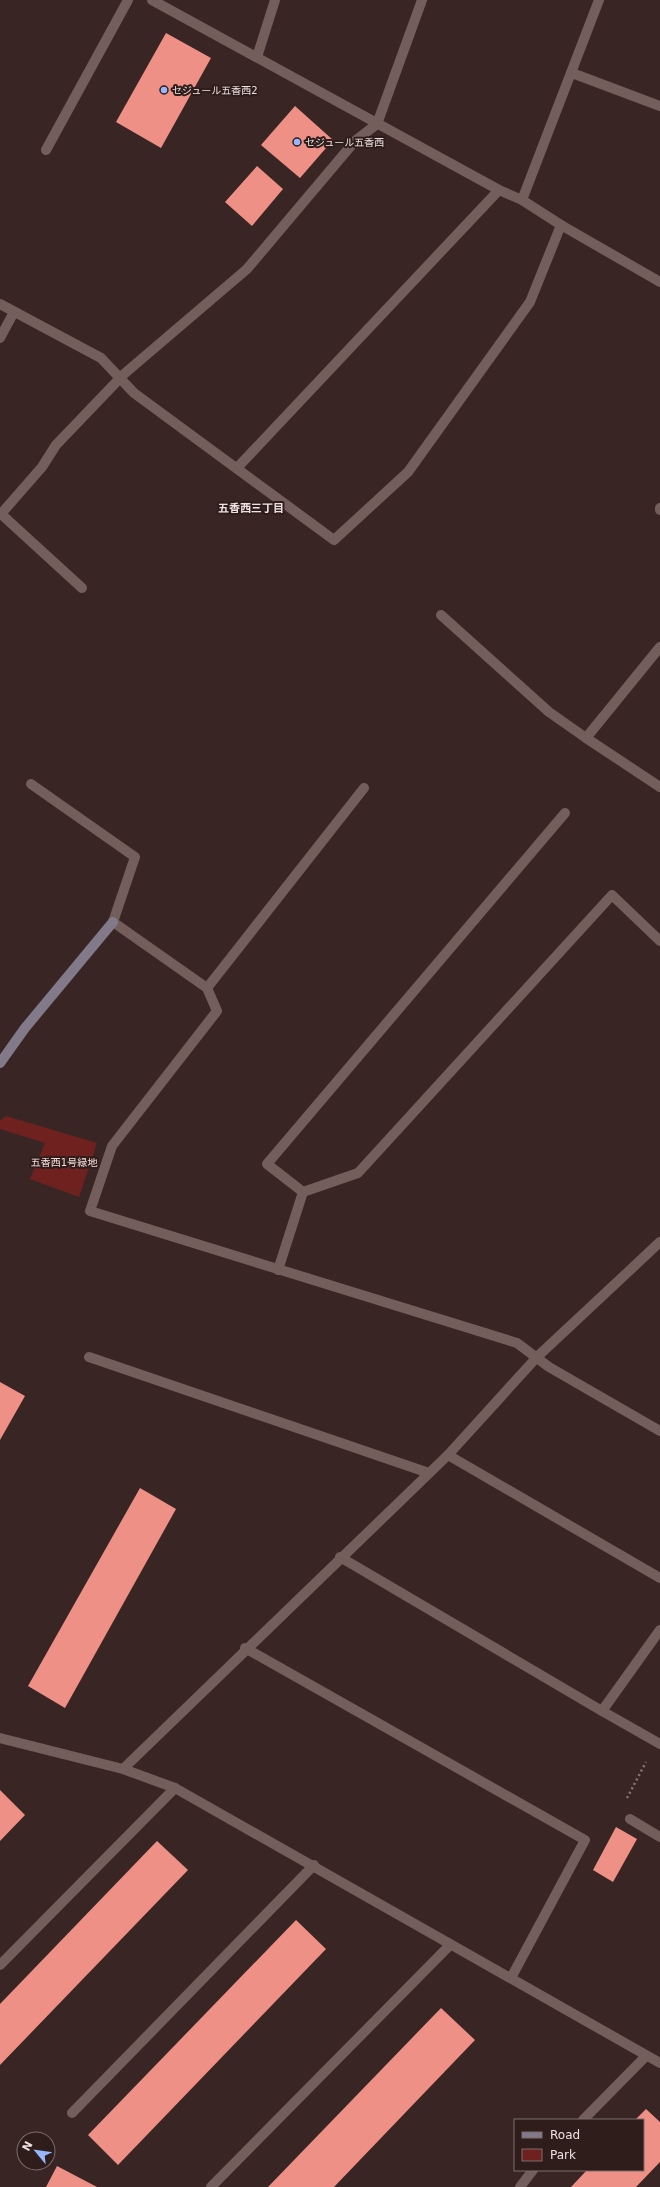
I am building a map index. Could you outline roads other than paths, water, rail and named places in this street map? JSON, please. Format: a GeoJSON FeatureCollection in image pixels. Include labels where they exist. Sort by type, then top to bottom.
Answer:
{"type":"FeatureCollection","features":[{"type":"Feature","properties":{"kind":"street"},"geometry":{"type":"LineString","coordinates":[[46,150],[128,0]]}},
{"type":"Feature","properties":{"kind":"street"},"geometry":{"type":"LineString","coordinates":[[152,0],[499,190],[522,200],[561,225],[660,282]]}},
{"type":"Feature","properties":{"kind":"street"},"geometry":{"type":"LineString","coordinates":[[257,57],[275,0]]}},
{"type":"Feature","properties":{"kind":"street"},"geometry":{"type":"LineString","coordinates":[[82,588],[1,515],[42,467],[56,445],[120,378],[246,269],[355,140],[377,124],[422,0]]}},
{"type":"Feature","properties":{"kind":"street"},"geometry":{"type":"LineString","coordinates":[[522,200],[599,0]]}},
{"type":"Feature","properties":{"kind":"street"},"geometry":{"type":"LineString","coordinates":[[572,73],[660,106]]}},
{"type":"Feature","properties":{"kind":"street"},"geometry":{"type":"LineString","coordinates":[[237,468],[499,190]]}},
{"type":"Feature","properties":{"kind":"street"},"geometry":{"type":"LineString","coordinates":[[0,304],[101,358],[134,393],[334,540],[408,472],[530,302],[561,225]]}},
{"type":"Feature","properties":{"kind":"street"},"geometry":{"type":"LineString","coordinates":[[0,338],[14,312]]}},
{"type":"Feature","properties":{"kind":"street"},"geometry":{"type":"LineString","coordinates":[[441,615],[548,712],[660,787]]}},
{"type":"Feature","properties":{"kind":"street"},"geometry":{"type":"LineString","coordinates":[[586,738],[660,647]]}},
{"type":"Feature","properties":{"kind":"street"},"geometry":{"type":"LineString","coordinates":[[0,1063],[25,1028],[113,922],[135,857],[31,784]]}},
{"type":"Feature","properties":{"kind":"street"},"geometry":{"type":"LineString","coordinates":[[207,988],[364,788]]}},
{"type":"Feature","properties":{"kind":"street"},"geometry":{"type":"LineString","coordinates":[[302,1192],[267,1164],[565,813]]}},
{"type":"Feature","properties":{"kind":"street"},"geometry":{"type":"LineString","coordinates":[[302,1192],[358,1173],[612,895],[660,941]]}},
{"type":"Feature","properties":{"kind":"street"},"geometry":{"type":"LineString","coordinates":[[113,922],[207,988],[217,1011],[112,1146],[90,1211],[517,1343],[549,1367],[660,1431]]}},
{"type":"Feature","properties":{"kind":"street"},"geometry":{"type":"LineString","coordinates":[[278,1270],[302,1192]]}},
{"type":"Feature","properties":{"kind":"street"},"geometry":{"type":"LineString","coordinates":[[123,1769],[245,1648],[448,1455],[537,1357],[660,1242]]}},
{"type":"Feature","properties":{"kind":"street"},"geometry":{"type":"LineString","coordinates":[[89,1357],[429,1473]]}},
{"type":"Feature","properties":{"kind":"street"},"geometry":{"type":"LineString","coordinates":[[448,1455],[660,1578]]}},
{"type":"Feature","properties":{"kind":"street"},"geometry":{"type":"LineString","coordinates":[[340,1557],[658,1743]]}},
{"type":"Feature","properties":{"kind":"street"},"geometry":{"type":"LineString","coordinates":[[602,1711],[660,1630]]}},
{"type":"Feature","properties":{"kind":"street"},"geometry":{"type":"LineString","coordinates":[[245,1648],[585,1840],[511,1978]]}},
{"type":"Feature","properties":{"kind":"street"},"geometry":{"type":"LineString","coordinates":[[0,1739],[123,1769],[175,1788],[314,1865],[450,1945],[660,2063]]}},
{"type":"Feature","properties":{"kind":"street"},"geometry":{"type":"LineString","coordinates":[[0,1965],[175,1788]]}},
{"type":"Feature","properties":{"kind":"street"},"geometry":{"type":"LineString","coordinates":[[630,1819],[660,1837]]}},
{"type":"Feature","properties":{"kind":"street"},"geometry":{"type":"LineString","coordinates":[[72,2113],[314,1865]]}},
{"type":"Feature","properties":{"kind":"street"},"geometry":{"type":"LineString","coordinates":[[211,2187],[450,1945]]}},
{"type":"Feature","properties":{"kind":"street"},"geometry":{"type":"LineString","coordinates":[[584,2119],[646,2056]]}},
{"type":"Feature","properties":{"kind":"street"},"geometry":{"type":"LineString","coordinates":[[520,2187],[533,2171]]}},
{"type":"Feature","properties":{"kind":"place","name":"セジュール五香西2"},"geometry":{"type":"Point","coordinates":[164,90]}},
{"type":"Feature","properties":{"kind":"place","name":"セジュール五香西"},"geometry":{"type":"Point","coordinates":[297,142]}},
{"type":"Feature","properties":{"kind":"district","name":"五香西三丁目"},"geometry":{"type":"Point","coordinates":[251,508]}},
{"type":"Feature","properties":{"kind":"park label","name":"五香西1号緑地"},"geometry":{"type":"Point","coordinates":[64,1162]}}]}
